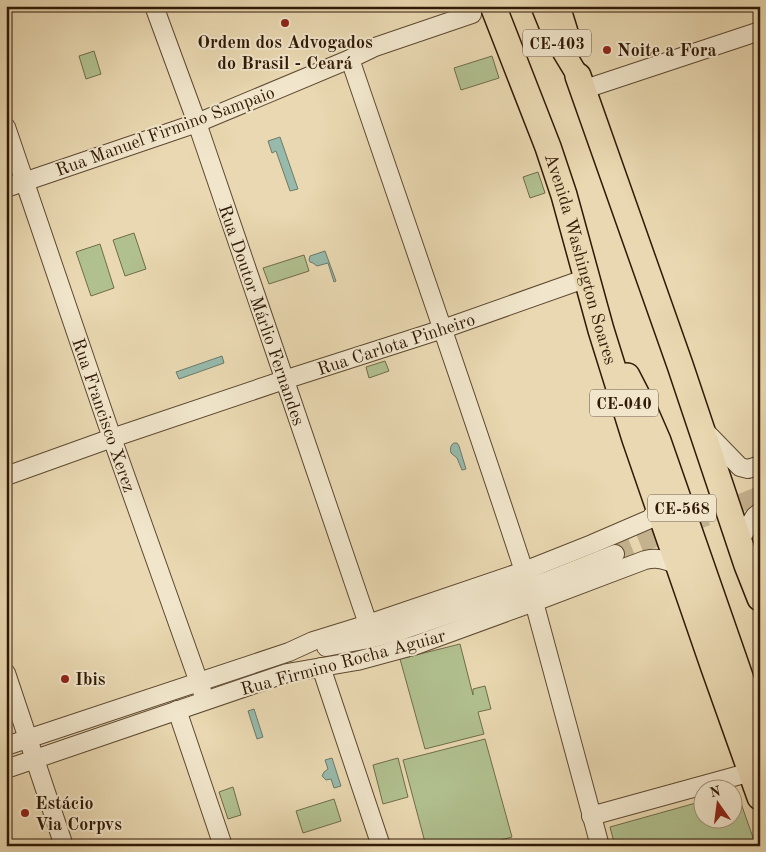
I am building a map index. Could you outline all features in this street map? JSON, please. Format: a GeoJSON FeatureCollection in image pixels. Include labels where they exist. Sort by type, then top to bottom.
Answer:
{"type":"FeatureCollection","features":[{"type":"Feature","properties":{"kind":"highway","name":"Avenida Washington Soares"},"geometry":{"type":"LineString","coordinates":[[483,10],[548,147],[564,195],[601,330],[635,439],[760,797]]}},
{"type":"Feature","properties":{"kind":"highway"},"geometry":{"type":"LineString","coordinates":[[580,83],[760,598]]}},
{"type":"Feature","properties":{"kind":"highway","name":"CE-568"},"geometry":{"type":"LineString","coordinates":[[601,330],[634,388],[658,441],[760,734]]}},
{"type":"Feature","properties":{"kind":"main road","name":"CE-403"},"geometry":{"type":"LineString","coordinates":[[542,6],[555,38],[580,83]]}},
{"type":"Feature","properties":{"kind":"main road"},"geometry":{"type":"LineString","coordinates":[[559,6],[580,83]]}},
{"type":"Feature","properties":{"kind":"street","name":"Rua Doutor Márlio Fernandes"},"geometry":{"type":"LineString","coordinates":[[154,6],[197,123],[368,624]]}},
{"type":"Feature","properties":{"kind":"street","name":"Rua Manuel Firmino Sampaio"},"geometry":{"type":"LineString","coordinates":[[6,188],[197,123],[375,47],[483,10]]}},
{"type":"Feature","properties":{"kind":"street"},"geometry":{"type":"LineString","coordinates":[[580,83],[760,31]]}},
{"type":"Feature","properties":{"kind":"street"},"geometry":{"type":"LineString","coordinates":[[350,59],[524,571]]}},
{"type":"Feature","properties":{"kind":"street","name":"Rua Francisco Xerez"},"geometry":{"type":"LineString","coordinates":[[6,127],[112,438],[205,701]]}},
{"type":"Feature","properties":{"kind":"street","name":"Rua Carlota Pinheiro"},"geometry":{"type":"LineString","coordinates":[[6,476],[284,380],[443,330],[587,278]]}},
{"type":"Feature","properties":{"kind":"street"},"geometry":{"type":"LineString","coordinates":[[700,426],[733,462],[740,467],[748,469],[760,465]]}},
{"type":"Feature","properties":{"kind":"street","name":"Rua Firmino Rocha Aguiar"},"geometry":{"type":"LineString","coordinates":[[6,746],[289,652],[313,641],[524,571],[650,519],[658,503]]}},
{"type":"Feature","properties":{"kind":"street"},"geometry":{"type":"LineString","coordinates":[[739,540],[755,516],[760,512]]}},
{"type":"Feature","properties":{"kind":"street"},"geometry":{"type":"LineString","coordinates":[[289,652],[338,645],[396,632],[547,581],[615,554]]}},
{"type":"Feature","properties":{"kind":"street","name":"Rua Firmino Rocha Aguiar"},"geometry":{"type":"LineString","coordinates":[[6,769],[287,673],[357,661],[416,645],[645,560],[662,559],[678,565]]}},
{"type":"Feature","properties":{"kind":"street"},"geometry":{"type":"LineString","coordinates":[[534,602],[600,846]]}},
{"type":"Feature","properties":{"kind":"street"},"geometry":{"type":"LineString","coordinates":[[321,667],[381,846]]}},
{"type":"Feature","properties":{"kind":"street"},"geometry":{"type":"LineString","coordinates":[[6,673],[64,846]]}},
{"type":"Feature","properties":{"kind":"street"},"geometry":{"type":"LineString","coordinates":[[177,710],[223,846]]}},
{"type":"Feature","properties":{"kind":"street"},"geometry":{"type":"LineString","coordinates":[[591,816],[751,772]]}},
{"type":"Feature","properties":{"kind":"green space"},"geometry":{"type":"Polygon","coordinates":[[[94,51],[101,74],[86,79],[79,56],[94,51]]]}},
{"type":"Feature","properties":{"kind":"green space"},"geometry":{"type":"Polygon","coordinates":[[[492,56],[499,78],[461,90],[454,68],[492,56]]]}},
{"type":"Feature","properties":{"kind":"green space"},"geometry":{"type":"Polygon","coordinates":[[[538,172],[545,193],[530,198],[523,177],[538,172]]]}},
{"type":"Feature","properties":{"kind":"green space"},"geometry":{"type":"Polygon","coordinates":[[[134,233],[146,269],[125,276],[113,240],[134,233]]]}},
{"type":"Feature","properties":{"kind":"green space"},"geometry":{"type":"Polygon","coordinates":[[[100,244],[114,288],[91,296],[76,252],[100,244]]]}},
{"type":"Feature","properties":{"kind":"green space"},"geometry":{"type":"Polygon","coordinates":[[[304,255],[309,271],[269,284],[263,268],[304,255]]]}},
{"type":"Feature","properties":{"kind":"green space"},"geometry":{"type":"Polygon","coordinates":[[[385,361],[389,371],[369,378],[366,367],[385,361]]]}},
{"type":"Feature","properties":{"kind":"green space"},"geometry":{"type":"Polygon","coordinates":[[[460,644],[473,695],[473,689],[485,686],[491,709],[478,712],[484,734],[425,749],[400,659],[460,644]]]}},
{"type":"Feature","properties":{"kind":"green space"},"geometry":{"type":"Polygon","coordinates":[[[485,739],[512,837],[479,846],[426,846],[403,760],[485,739]]]}},
{"type":"Feature","properties":{"kind":"green space"},"geometry":{"type":"Polygon","coordinates":[[[398,758],[408,797],[383,804],[373,765],[398,758]]]}},
{"type":"Feature","properties":{"kind":"green space"},"geometry":{"type":"Polygon","coordinates":[[[233,787],[241,815],[228,819],[219,792],[233,787]]]}},
{"type":"Feature","properties":{"kind":"green space"},"geometry":{"type":"Polygon","coordinates":[[[334,799],[341,821],[303,833],[296,811],[334,799]]]}},
{"type":"Feature","properties":{"kind":"green space"},"geometry":{"type":"Polygon","coordinates":[[[694,804],[694,830],[744,830],[744,812],[756,846],[615,846],[610,827],[694,804]]]}},
{"type":"Feature","properties":{"kind":"shaded area"},"geometry":{"type":"Polygon","coordinates":[[[280,137],[298,189],[290,191],[276,151],[272,153],[268,141],[280,137]]]}},
{"type":"Feature","properties":{"kind":"shaded area"},"geometry":{"type":"Polygon","coordinates":[[[325,251],[336,281],[334,282],[328,263],[317,266],[309,260],[310,256],[325,251]]]}},
{"type":"Feature","properties":{"kind":"shaded area"},"geometry":{"type":"Polygon","coordinates":[[[222,356],[224,363],[179,379],[176,372],[222,356]]]}},
{"type":"Feature","properties":{"kind":"shaded area"},"geometry":{"type":"Polygon","coordinates":[[[454,443],[457,443],[459,446],[466,469],[462,470],[457,458],[451,453],[450,449],[454,443]]]}},
{"type":"Feature","properties":{"kind":"shaded area"},"geometry":{"type":"Polygon","coordinates":[[[254,709],[263,737],[257,739],[248,711],[254,709]]]}},
{"type":"Feature","properties":{"kind":"shaded area"},"geometry":{"type":"Polygon","coordinates":[[[332,758],[341,786],[334,788],[331,779],[326,780],[322,776],[328,769],[325,760],[332,758]]]}},
{"type":"Feature","properties":{"kind":"tunnel"},"geometry":{"type":"LineString","coordinates":[[615,554],[760,495]]}},
{"type":"Feature","properties":{"kind":"place","name":"Ordem dos Advogados do Brasil - Ceará"},"geometry":{"type":"Point","coordinates":[285,23]}},
{"type":"Feature","properties":{"kind":"place","name":"Noite a Fora"},"geometry":{"type":"Point","coordinates":[607,50]}},
{"type":"Feature","properties":{"kind":"place","name":"Ibis"},"geometry":{"type":"Point","coordinates":[65,679]}},
{"type":"Feature","properties":{"kind":"place","name":"Estácio Via Corpvs"},"geometry":{"type":"Point","coordinates":[25,813]}}]}
